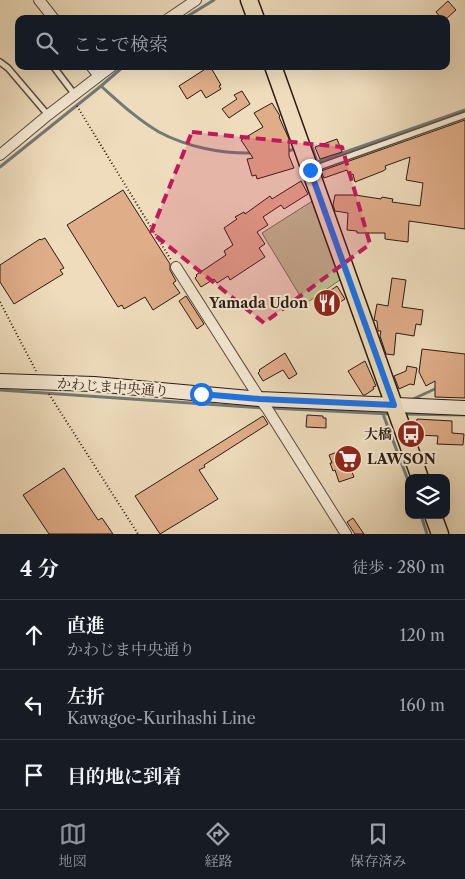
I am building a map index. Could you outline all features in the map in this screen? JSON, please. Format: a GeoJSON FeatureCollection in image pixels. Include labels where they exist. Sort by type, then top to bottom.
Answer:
{"type":"FeatureCollection","features":[{"type":"Feature","properties":{"kind":"main road"},"geometry":{"type":"LineString","coordinates":[[250,0],[255,15]]}},
{"type":"Feature","properties":{"kind":"main road"},"geometry":{"type":"LineString","coordinates":[[274,70],[419,474]]}},
{"type":"Feature","properties":{"kind":"main road"},"geometry":{"type":"LineString","coordinates":[[435,519],[440,534]]}},
{"type":"Feature","properties":{"kind":"street"},"geometry":{"type":"LineString","coordinates":[[39,0],[51,15]]}},
{"type":"Feature","properties":{"kind":"street"},"geometry":{"type":"LineString","coordinates":[[174,15],[196,0]]}},
{"type":"Feature","properties":{"kind":"street"},"geometry":{"type":"LineString","coordinates":[[95,70],[99,76]]}},
{"type":"Feature","properties":{"kind":"street"},"geometry":{"type":"LineString","coordinates":[[0,155],[107,70]]}},
{"type":"Feature","properties":{"kind":"street"},"geometry":{"type":"LineString","coordinates":[[176,267],[346,534]]}},
{"type":"Feature","properties":{"kind":"street","name":"かわじま中央通り"},"geometry":{"type":"LineString","coordinates":[[0,380],[94,384],[260,399],[465,408]]}},
{"type":"Feature","properties":{"kind":"lane"},"geometry":{"type":"LineString","coordinates":[[0,62],[8,68],[48,115]]}},
{"type":"Feature","properties":{"kind":"lane"},"geometry":{"type":"LineString","coordinates":[[56,70],[73,97]]}},
{"type":"Feature","properties":{"kind":"lane"},"geometry":{"type":"LineString","coordinates":[[310,170],[465,115]]}},
{"type":"Feature","properties":{"kind":"path"},"geometry":{"type":"LineString","coordinates":[[73,97],[176,267]]}},
{"type":"Feature","properties":{"kind":"path"},"geometry":{"type":"LineString","coordinates":[[0,302],[41,382],[138,534]]}},
{"type":"Feature","properties":{"kind":"highlighted area"},"geometry":{"type":"Polygon","coordinates":[[[192,132],[342,147],[370,244],[264,323],[151,232],[192,132]]]}},
{"type":"Feature","properties":{"kind":"green space"},"geometry":{"type":"Polygon","coordinates":[[[314,200],[340,280],[305,304],[262,233],[314,200]]]}},
{"type":"Feature","properties":{"kind":"building"},"geometry":{"type":"Polygon","coordinates":[[[448,1],[456,10],[450,15],[439,15],[436,12],[448,1]]]}},
{"type":"Feature","properties":{"kind":"building"},"geometry":{"type":"Polygon","coordinates":[[[204,70],[212,70],[221,85],[219,86],[221,89],[206,98],[201,90],[187,99],[179,86],[204,70]]]}},
{"type":"Feature","properties":{"kind":"building"},"geometry":{"type":"Polygon","coordinates":[[[242,91],[250,104],[229,118],[222,109],[237,99],[234,95],[242,91]]]}},
{"type":"Feature","properties":{"kind":"building"},"geometry":{"type":"Polygon","coordinates":[[[272,103],[280,116],[289,139],[289,156],[294,168],[257,179],[256,175],[252,176],[247,159],[253,158],[241,140],[263,127],[254,113],[272,103]]]}},
{"type":"Feature","properties":{"kind":"building"},"geometry":{"type":"Polygon","coordinates":[[[465,120],[465,229],[409,221],[408,242],[385,239],[385,233],[357,233],[357,231],[347,230],[348,213],[335,211],[333,205],[335,195],[355,195],[381,199],[382,197],[393,199],[392,202],[420,206],[423,183],[406,180],[410,157],[385,166],[386,169],[383,171],[355,182],[353,174],[349,176],[347,170],[324,178],[321,171],[465,120]]]}},
{"type":"Feature","properties":{"kind":"building"},"geometry":{"type":"Polygon","coordinates":[[[337,139],[342,152],[320,159],[315,147],[337,139]]]}},
{"type":"Feature","properties":{"kind":"building"},"geometry":{"type":"Polygon","coordinates":[[[301,181],[308,194],[284,209],[281,205],[263,217],[268,225],[257,232],[265,244],[259,248],[265,257],[230,280],[228,276],[217,283],[214,279],[201,287],[195,278],[196,275],[226,255],[224,251],[233,245],[224,228],[237,219],[235,217],[244,212],[245,214],[270,196],[272,199],[301,181]]]}},
{"type":"Feature","properties":{"kind":"building"},"geometry":{"type":"Polygon","coordinates":[[[123,190],[170,264],[170,270],[176,281],[173,283],[180,293],[153,310],[145,297],[124,309],[122,305],[118,307],[67,225],[123,190]]]}},
{"type":"Feature","properties":{"kind":"building"},"geometry":{"type":"Polygon","coordinates":[[[45,238],[64,268],[60,270],[63,274],[14,304],[0,282],[0,265],[40,239],[45,238]]]}},
{"type":"Feature","properties":{"kind":"building"},"geometry":{"type":"Polygon","coordinates":[[[392,278],[406,280],[402,307],[423,310],[421,325],[416,324],[414,336],[396,333],[394,355],[386,354],[380,336],[381,331],[378,331],[377,321],[374,320],[377,304],[388,306],[392,278]]]}},
{"type":"Feature","properties":{"kind":"building"},"geometry":{"type":"Polygon","coordinates":[[[337,286],[345,299],[324,312],[316,300],[337,286]]]}},
{"type":"Feature","properties":{"kind":"building"},"geometry":{"type":"Polygon","coordinates":[[[186,296],[204,324],[197,329],[179,301],[186,296]]]}},
{"type":"Feature","properties":{"kind":"building"},"geometry":{"type":"Polygon","coordinates":[[[422,349],[465,354],[465,398],[435,397],[435,381],[426,386],[419,372],[422,349]]]}},
{"type":"Feature","properties":{"kind":"building"},"geometry":{"type":"Polygon","coordinates":[[[285,353],[297,374],[289,379],[283,370],[263,381],[258,373],[259,370],[285,353]]]}},
{"type":"Feature","properties":{"kind":"building"},"geometry":{"type":"Polygon","coordinates":[[[365,361],[376,386],[363,395],[348,371],[365,361]]]}},
{"type":"Feature","properties":{"kind":"building"},"geometry":{"type":"Polygon","coordinates":[[[407,366],[417,368],[414,385],[410,384],[399,389],[394,376],[406,371],[407,366]]]}},
{"type":"Feature","properties":{"kind":"building"},"geometry":{"type":"Polygon","coordinates":[[[307,415],[323,416],[323,418],[326,418],[326,428],[306,427],[307,415]]]}},
{"type":"Feature","properties":{"kind":"building"},"geometry":{"type":"Polygon","coordinates":[[[263,416],[268,424],[199,470],[218,499],[160,534],[135,496],[263,416]]]}},
{"type":"Feature","properties":{"kind":"building"},"geometry":{"type":"Polygon","coordinates":[[[417,419],[452,421],[452,433],[464,434],[463,445],[437,444],[438,436],[418,435],[419,430],[416,429],[417,419]]]}},
{"type":"Feature","properties":{"kind":"building"},"geometry":{"type":"Polygon","coordinates":[[[343,450],[354,477],[339,482],[335,470],[333,471],[330,463],[332,463],[329,455],[343,450]]]}},
{"type":"Feature","properties":{"kind":"building"},"geometry":{"type":"Polygon","coordinates":[[[64,468],[98,520],[102,518],[113,534],[49,534],[23,495],[64,468]]]}},
{"type":"Feature","properties":{"kind":"building"},"geometry":{"type":"Polygon","coordinates":[[[353,518],[364,534],[355,534],[347,522],[353,518]]]}},
{"type":"Feature","properties":{"kind":"waterway"},"geometry":{"type":"LineString","coordinates":[[190,15],[214,0]]}},
{"type":"Feature","properties":{"kind":"waterway"},"geometry":{"type":"LineString","coordinates":[[101,86],[119,70]]}},
{"type":"Feature","properties":{"kind":"waterway"},"geometry":{"type":"LineString","coordinates":[[0,167],[101,86],[144,122],[159,132],[181,142],[217,151],[254,153]]}},
{"type":"Feature","properties":{"kind":"waterway"},"geometry":{"type":"LineString","coordinates":[[307,148],[312,147],[317,162],[465,110]]}},
{"type":"Feature","properties":{"kind":"waterway"},"geometry":{"type":"LineString","coordinates":[[285,151],[298,149]]}},
{"type":"Feature","properties":{"kind":"waterway"},"geometry":{"type":"LineString","coordinates":[[411,400],[437,388]]}},
{"type":"Feature","properties":{"kind":"waterway"},"geometry":{"type":"LineString","coordinates":[[0,390],[264,408]]}},
{"type":"Feature","properties":{"kind":"waterway"},"geometry":{"type":"LineString","coordinates":[[270,408],[391,414]]}},
{"type":"Feature","properties":{"kind":"waterway"},"geometry":{"type":"LineString","coordinates":[[383,414],[406,474]]}},
{"type":"Feature","properties":{"kind":"waterway"},"geometry":{"type":"LineString","coordinates":[[402,414],[465,415]]}},
{"type":"Feature","properties":{"kind":"waterway"},"geometry":{"type":"LineString","coordinates":[[422,519],[427,534]]}},
{"type":"Feature","properties":{"kind":"place","name":"Yamada Udon"},"geometry":{"type":"Point","coordinates":[327,303]}},
{"type":"Feature","properties":{"kind":"place","name":"大橋"},"geometry":{"type":"Point","coordinates":[411,434]}},
{"type":"Feature","properties":{"kind":"place","name":"LAWSON"},"geometry":{"type":"Point","coordinates":[348,459]}},
{"type":"Feature","properties":{"kind":"route"},"geometry":{"type":"LineString","coordinates":[[201,394],[260,399],[394,405],[310,170]]}}]}
